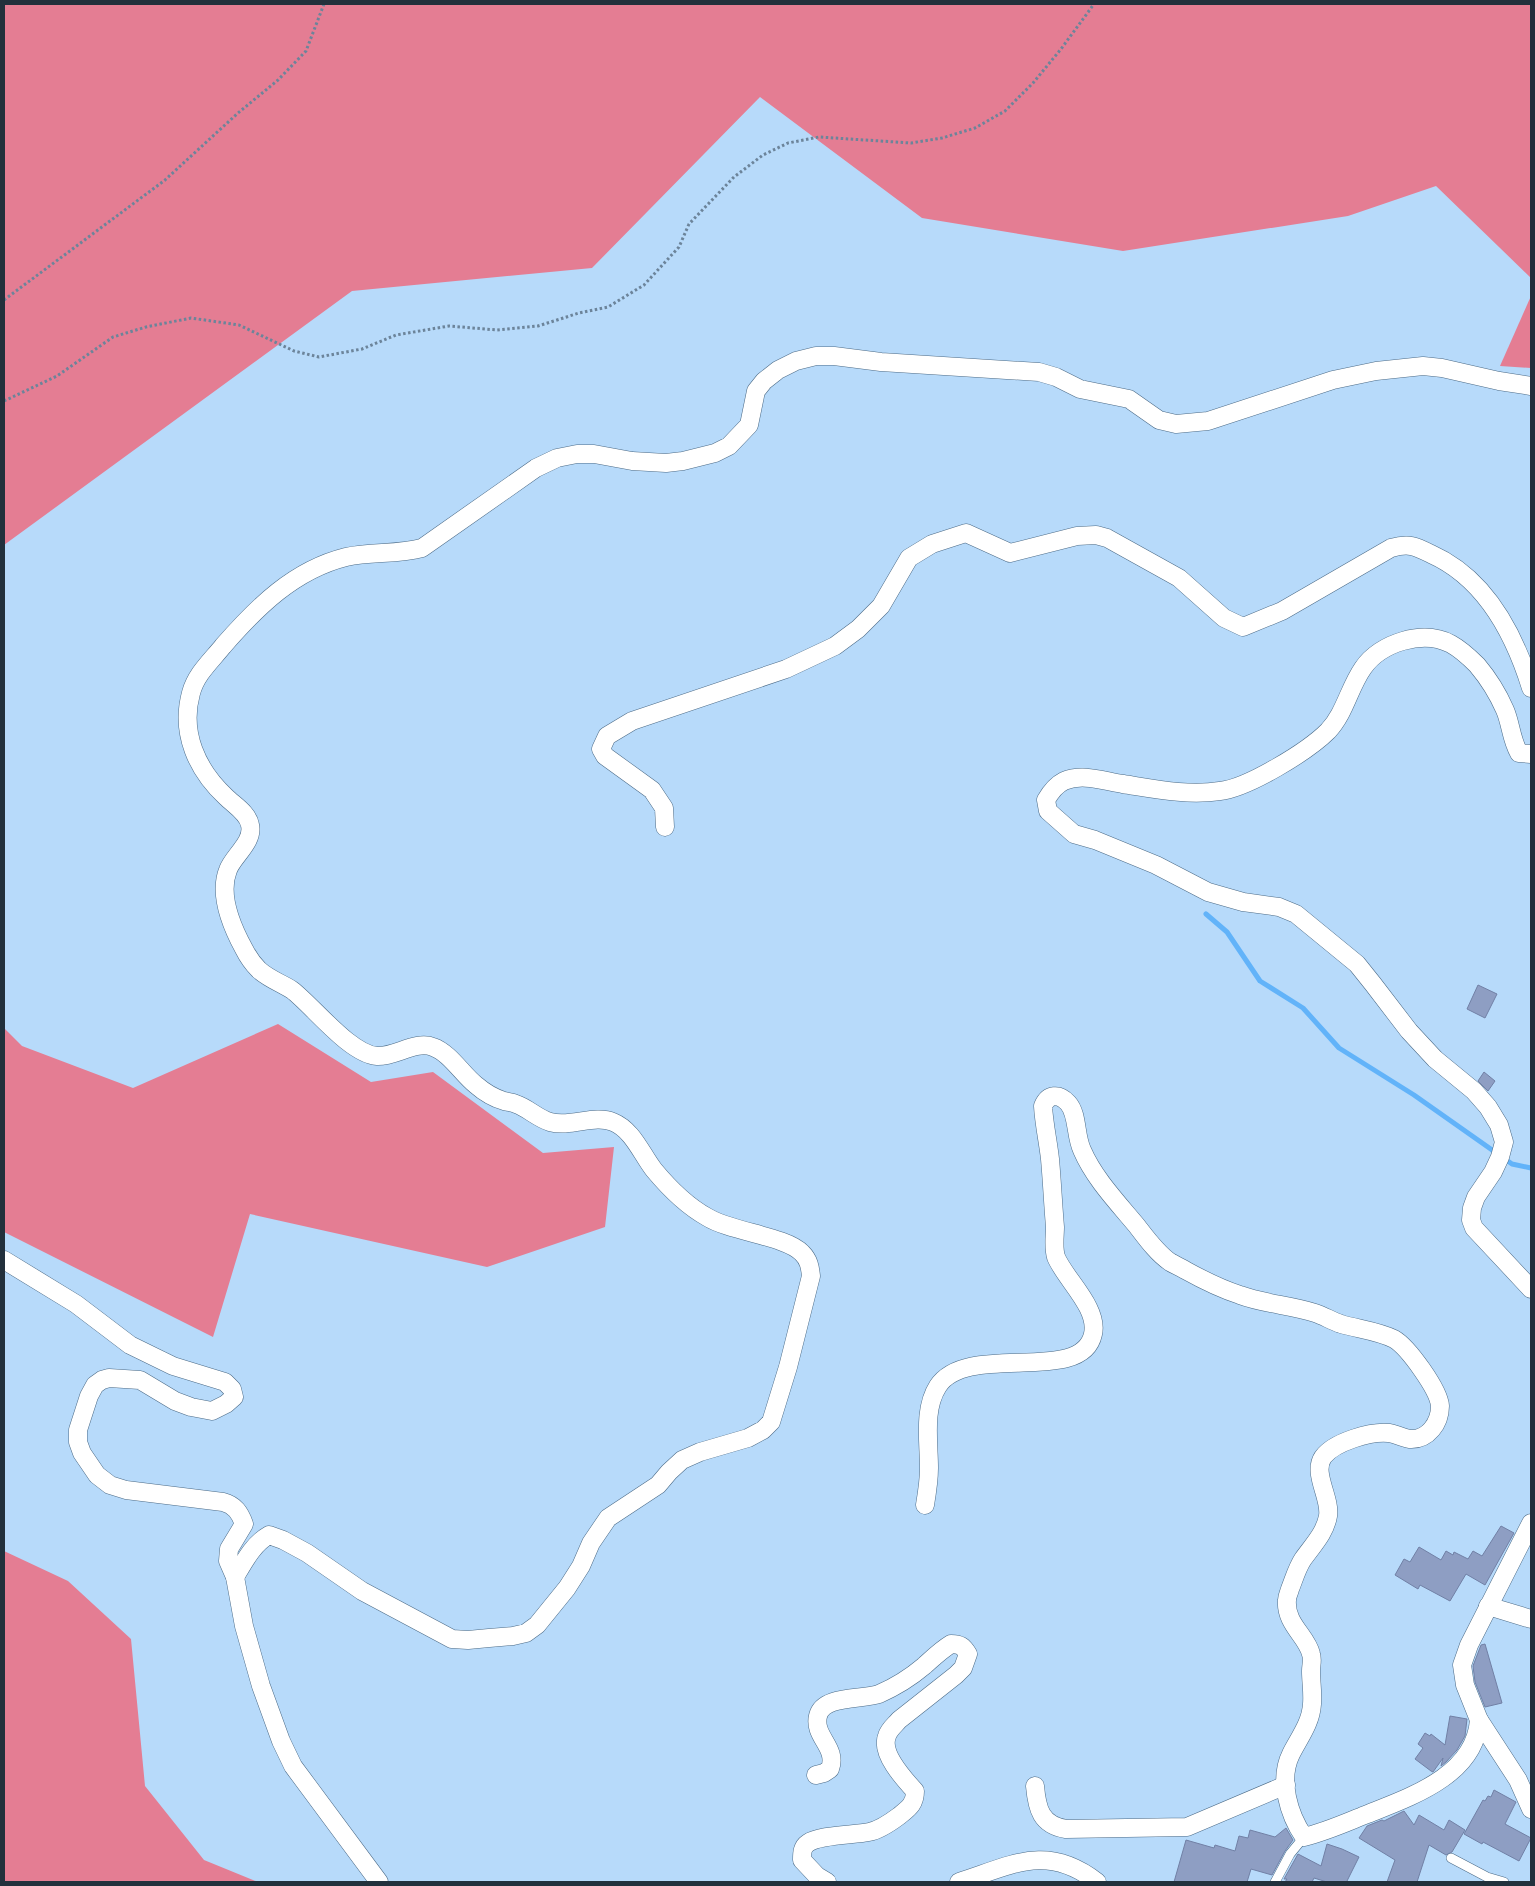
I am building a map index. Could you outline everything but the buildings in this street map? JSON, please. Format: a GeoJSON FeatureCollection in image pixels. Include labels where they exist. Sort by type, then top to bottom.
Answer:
{"type":"FeatureCollection","features":[{"type":"Feature","properties":{"kind":"street"},"geometry":{"type":"LineString","coordinates":[[234,1577],[253,1548],[268,1535],[307,1553],[362,1591],[452,1639],[490,1638],[526,1633],[537,1625],[567,1588],[581,1566],[591,1542],[608,1518],[658,1485],[682,1460],[700,1452],[748,1438],[763,1430],[771,1422],[788,1367],[811,1276],[809,1262],[800,1250],[779,1241],[714,1222],[696,1211],[664,1182],[628,1132],[617,1123],[605,1120],[561,1124],[545,1120],[515,1103],[490,1095],[477,1086],[452,1061],[431,1045],[420,1046],[385,1056],[364,1054],[290,989],[267,976],[256,967],[245,951],[234,929],[227,909],[224,882],[229,867],[251,835],[250,823],[240,810],[210,781],[198,762],[190,742],[187,723],[190,696],[201,672],[259,606],[300,576],[344,557],[366,553],[407,552],[422,548],[536,468],[557,458],[578,454],[594,454],[632,461],[666,463],[715,453],[729,446],[749,425],[756,392],[764,381],[778,370],[796,361],[816,356],[1039,372],[1056,377],[1080,389],[1129,399],[1159,420],[1176,424],[1208,421],[1333,380],[1376,371],[1423,366],[1531,386]]}},
{"type":"Feature","properties":{"kind":"street"},"geometry":{"type":"LineString","coordinates":[[665,827],[664,808],[652,790],[605,756],[601,749],[607,736],[632,722],[786,669],[835,646],[858,630],[881,606],[909,558],[932,544],[966,533],[1010,553],[1076,536],[1096,535],[1107,538],[1179,578],[1224,618],[1243,627],[1282,611],[1391,548],[1404,544],[1415,546],[1448,562],[1483,592],[1505,624],[1531,688]]}},
{"type":"Feature","properties":{"kind":"street"},"geometry":{"type":"LineString","coordinates":[[1531,754],[1519,752],[1516,748],[1505,710],[1477,666],[1450,643],[1437,639],[1420,638],[1404,640],[1375,655],[1364,667],[1353,685],[1338,719],[1328,731],[1280,766],[1250,781],[1222,791],[1190,793],[1115,783],[1092,777],[1063,782],[1050,792],[1046,800],[1048,811],[1074,834],[1095,840],[1156,866],[1208,892],[1243,902],[1279,908],[1296,914],[1356,964],[1374,984],[1408,1031],[1435,1059],[1474,1091],[1488,1106],[1500,1125],[1504,1142],[1500,1157],[1493,1172],[1476,1197],[1471,1220],[1474,1228],[1531,1289]]}},
{"type":"Feature","properties":{"kind":"street"},"geometry":{"type":"LineString","coordinates":[[925,1506],[928,1483],[930,1408],[938,1386],[947,1377],[968,1366],[1054,1360],[1072,1356],[1082,1351],[1094,1332],[1093,1321],[1088,1308],[1056,1256],[1050,1159],[1043,1106],[1046,1099],[1058,1096],[1066,1100],[1073,1108],[1080,1145],[1095,1172],[1150,1244],[1171,1263],[1204,1281],[1242,1296],[1315,1313],[1337,1322],[1396,1340],[1418,1365],[1436,1391],[1440,1406],[1437,1421],[1432,1430],[1424,1437],[1412,1439],[1390,1433],[1379,1433],[1356,1438],[1326,1454],[1321,1460],[1320,1470],[1328,1506],[1328,1517],[1319,1538],[1302,1561],[1287,1600],[1290,1616],[1295,1628],[1311,1653],[1312,1707],[1307,1723],[1288,1758],[1286,1769],[1290,1812],[1304,1838],[1422,1792],[1448,1774],[1466,1757],[1474,1744],[1479,1720]]}},
{"type":"Feature","properties":{"kind":"street"},"geometry":{"type":"LineString","coordinates":[[4,1260],[76,1304],[130,1345],[173,1366],[225,1382],[232,1389],[234,1397],[226,1404],[212,1411],[191,1407],[175,1401],[140,1380],[109,1378],[102,1380],[94,1385],[78,1430],[82,1453],[97,1475],[110,1485],[126,1490],[209,1499],[231,1504],[240,1514],[244,1524],[229,1549],[228,1561],[234,1577],[244,1626],[261,1686],[293,1766],[314,1797],[379,1882]]}},
{"type":"Feature","properties":{"kind":"street"},"geometry":{"type":"LineString","coordinates":[[1531,1523],[1469,1645],[1462,1665],[1465,1685],[1479,1720],[1518,1780],[1531,1809]]}},
{"type":"Feature","properties":{"kind":"street"},"geometry":{"type":"LineString","coordinates":[[1488,1606],[1531,1619]]}},
{"type":"Feature","properties":{"kind":"street"},"geometry":{"type":"LineString","coordinates":[[816,1775],[830,1769],[833,1762],[832,1753],[821,1736],[818,1726],[818,1715],[826,1705],[836,1701],[860,1699],[878,1694],[908,1678],[951,1644],[960,1644],[964,1648],[968,1654],[963,1668],[900,1720],[886,1737],[885,1745],[888,1756],[915,1791],[912,1805],[891,1821],[871,1832],[821,1838],[808,1843],[802,1850],[802,1860],[817,1876],[827,1882]]}},
{"type":"Feature","properties":{"kind":"street"},"geometry":{"type":"LineString","coordinates":[[1035,1786],[1040,1810],[1045,1819],[1054,1827],[1066,1829],[1187,1827],[1286,1785]]}},
{"type":"Feature","properties":{"kind":"street"},"geometry":{"type":"LineString","coordinates":[[959,1882],[1025,1862],[1041,1860],[1058,1861],[1074,1867],[1097,1882]]}},
{"type":"Feature","properties":{"kind":"lane"},"geometry":{"type":"LineString","coordinates":[[1276,1882],[1290,1854],[1304,1838]]}},
{"type":"Feature","properties":{"kind":"lane"},"geometry":{"type":"LineString","coordinates":[[1451,1858],[1486,1876],[1504,1882]]}},
{"type":"Feature","properties":{"kind":"path"},"geometry":{"type":"LineString","coordinates":[[4,300],[165,180],[278,80],[306,51],[324,4]]}},
{"type":"Feature","properties":{"kind":"path"},"geometry":{"type":"LineString","coordinates":[[4,401],[57,376],[113,337],[146,327],[191,318],[239,325],[294,351],[319,357],[362,350],[396,335],[449,326],[497,330],[538,326],[579,313],[608,307],[644,285],[679,247],[695,218],[734,177],[763,155],[788,143],[819,137],[911,143],[942,138],[974,128],[1005,111],[1033,83],[1094,4]]}},
{"type":"Feature","properties":{"kind":"shaded area"},"geometry":{"type":"Polygon","coordinates":[[[4,4],[1531,4],[1531,278],[1436,186],[1348,216],[1123,251],[922,218],[760,97],[592,268],[352,291],[4,545],[4,4]]]}},
{"type":"Feature","properties":{"kind":"shaded area"},"geometry":{"type":"Polygon","coordinates":[[[1531,296],[1531,368],[1500,366],[1531,296]]]}},
{"type":"Feature","properties":{"kind":"shaded area"},"geometry":{"type":"Polygon","coordinates":[[[278,1024],[371,1082],[433,1072],[543,1153],[614,1147],[605,1227],[487,1267],[250,1214],[213,1337],[4,1232],[4,1028],[22,1046],[133,1088],[278,1024]]]}},
{"type":"Feature","properties":{"kind":"shaded area"},"geometry":{"type":"Polygon","coordinates":[[[4,1551],[68,1581],[131,1639],[145,1786],[204,1860],[258,1882],[4,1882],[4,1551]]]}},
{"type":"Feature","properties":{"kind":"waterway"},"geometry":{"type":"LineString","coordinates":[[1206,914],[1227,932],[1260,981],[1303,1008],[1339,1048],[1414,1095],[1512,1164],[1531,1168]]}}]}
